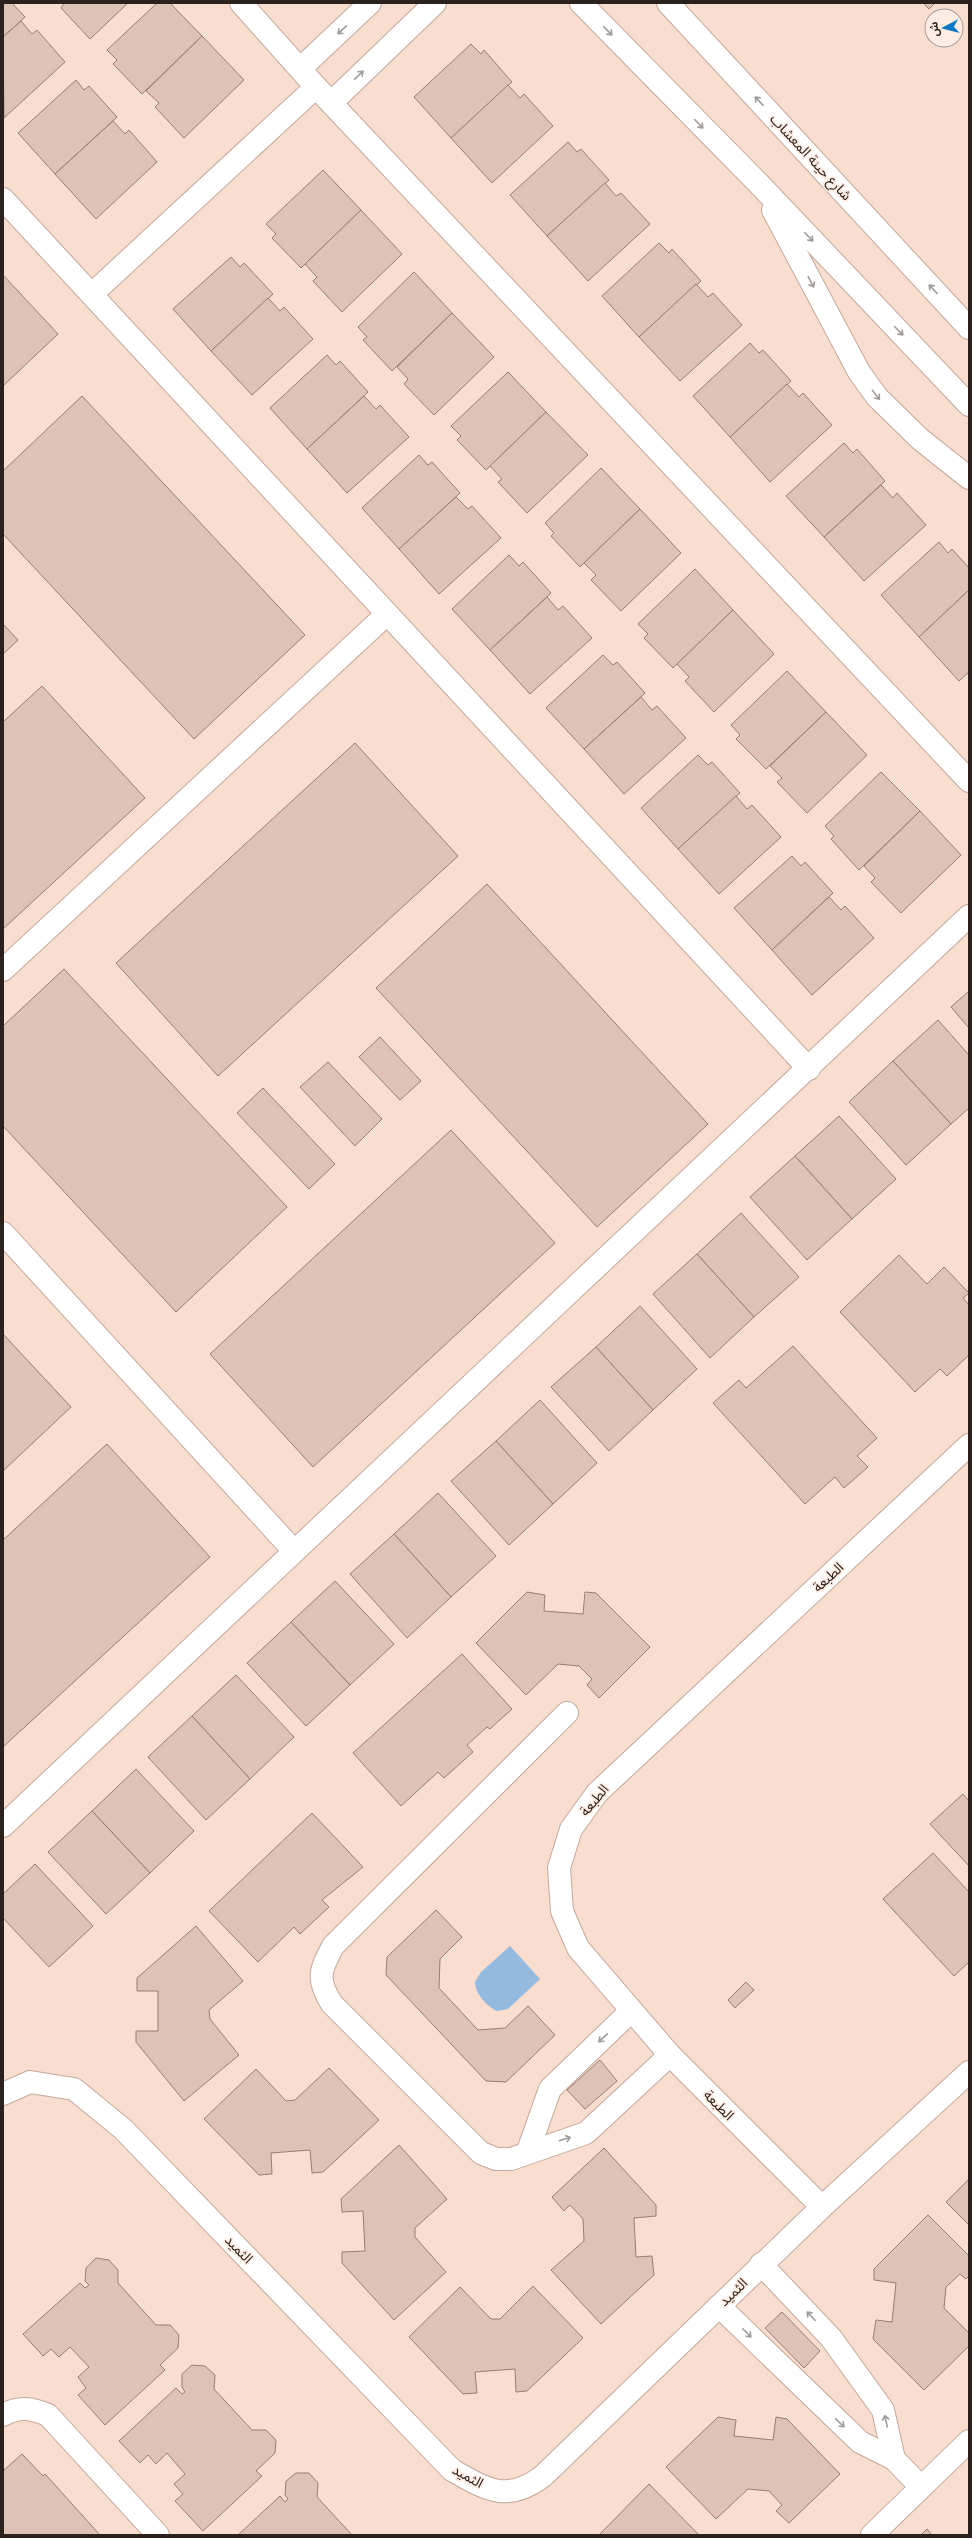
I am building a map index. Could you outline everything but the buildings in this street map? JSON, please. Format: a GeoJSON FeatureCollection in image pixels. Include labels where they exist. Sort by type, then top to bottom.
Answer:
{"type":"FeatureCollection","features":[{"type":"Feature","properties":{"kind":"street"},"geometry":{"type":"LineString","coordinates":[[241,3],[301,68],[316,87],[969,781]]}},
{"type":"Feature","properties":{"kind":"street"},"geometry":{"type":"LineString","coordinates":[[301,68],[370,3]]}},
{"type":"Feature","properties":{"kind":"street"},"geometry":{"type":"LineString","coordinates":[[332,103],[434,3]]}},
{"type":"Feature","properties":{"kind":"street"},"geometry":{"type":"LineString","coordinates":[[581,3],[761,186],[969,405]]}},
{"type":"Feature","properties":{"kind":"street","name":"شارع حينة المعشاب"},"geometry":{"type":"LineString","coordinates":[[668,3],[961,311],[969,328]]}},
{"type":"Feature","properties":{"kind":"street"},"geometry":{"type":"LineString","coordinates":[[92,294],[316,87]]}},
{"type":"Feature","properties":{"kind":"street"},"geometry":{"type":"LineString","coordinates":[[761,186],[859,372],[895,416],[969,478]]}},
{"type":"Feature","properties":{"kind":"street"},"geometry":{"type":"LineString","coordinates":[[3,199],[809,1069]]}},
{"type":"Feature","properties":{"kind":"street"},"geometry":{"type":"LineString","coordinates":[[3,970],[387,614]]}},
{"type":"Feature","properties":{"kind":"street"},"geometry":{"type":"LineString","coordinates":[[3,1826],[294,1551],[809,1069],[969,916]]}},
{"type":"Feature","properties":{"kind":"street"},"geometry":{"type":"LineString","coordinates":[[3,1233],[294,1551]]}},
{"type":"Feature","properties":{"kind":"street","name":"الطبعة"},"geometry":{"type":"LineString","coordinates":[[822,2207],[670,2055],[578,1948],[562,1910],[559,1868],[571,1829],[598,1793],[969,1446]]}},
{"type":"Feature","properties":{"kind":"street"},"geometry":{"type":"LineString","coordinates":[[567,1712],[333,1946],[322,1966],[320,1977],[324,1990],[332,2004],[481,2153],[496,2159],[511,2158],[528,2151],[586,2133],[670,2055]]}},
{"type":"Feature","properties":{"kind":"street"},"geometry":{"type":"LineString","coordinates":[[528,2151],[550,2089],[631,2011]]}},
{"type":"Feature","properties":{"kind":"street","name":"الثميد"},"geometry":{"type":"LineString","coordinates":[[3,2094],[30,2082],[74,2089],[123,2129],[452,2470],[481,2486],[511,2492],[528,2487],[822,2207],[969,2072]]}},
{"type":"Feature","properties":{"kind":"street"},"geometry":{"type":"LineString","coordinates":[[762,2264],[831,2338],[883,2410],[894,2459]]}},
{"type":"Feature","properties":{"kind":"street"},"geometry":{"type":"LineString","coordinates":[[719,2306],[860,2442],[894,2459],[921,2487]]}},
{"type":"Feature","properties":{"kind":"street"},"geometry":{"type":"LineString","coordinates":[[3,2415],[14,2409],[33,2408],[48,2415],[158,2535]]}},
{"type":"Feature","properties":{"kind":"street"},"geometry":{"type":"LineString","coordinates":[[872,2535],[969,2441]]}},
{"type":"Feature","properties":{"kind":"water"},"geometry":{"type":"Polygon","coordinates":[[[510,1946],[540,1979],[508,2009],[497,2011],[482,1999],[477,1991],[475,1982],[481,1972],[510,1946]]]}}]}
